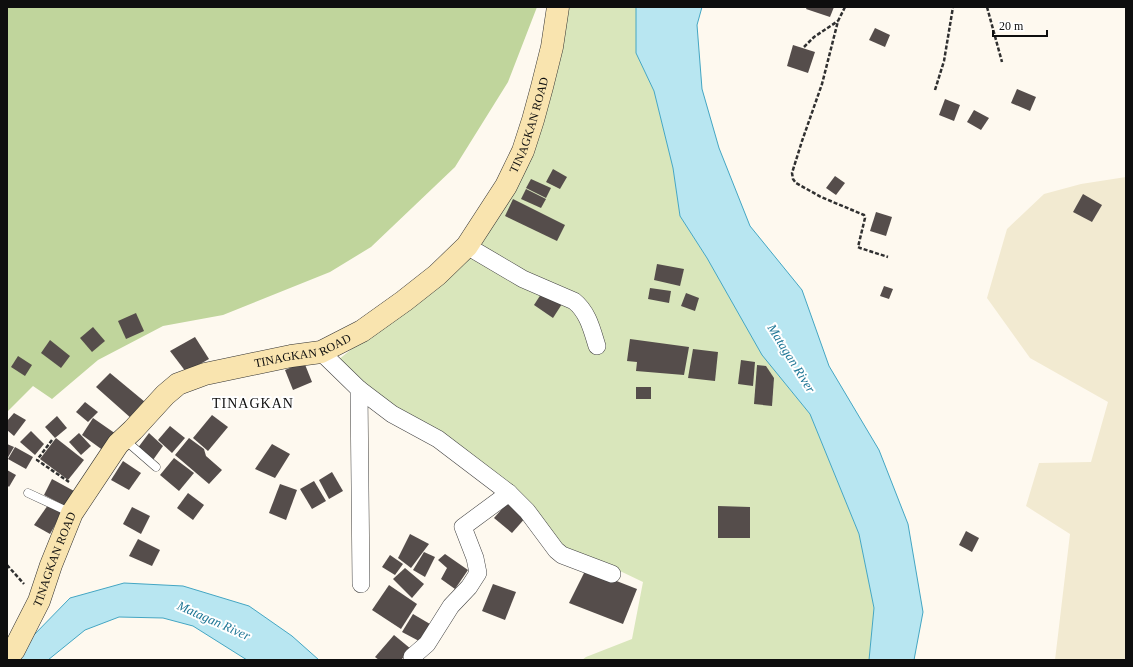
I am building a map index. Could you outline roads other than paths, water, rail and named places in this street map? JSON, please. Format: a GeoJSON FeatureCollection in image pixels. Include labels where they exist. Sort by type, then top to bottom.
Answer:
{"type":"FeatureCollection","features":[{"type":"Feature","properties":{"kind":"street","name":"TINAGKAN ROAD"},"geometry":{"type":"LineString","coordinates":[[7,658],[14,650],[39,601],[51,564],[72,513],[118,444],[165,395],[178,384],[205,374],[291,356],[321,352],[362,331],[404,301],[437,275],[467,246],[506,186],[523,151],[533,120],[552,47],[558,7]]}},
{"type":"Feature","properties":{"kind":"street"},"geometry":{"type":"LineString","coordinates":[[467,246],[523,279],[579,304],[586,314],[597,346]]}},
{"type":"Feature","properties":{"kind":"street"},"geometry":{"type":"LineString","coordinates":[[321,352],[359,389],[392,414],[438,439],[509,493],[527,511],[559,553],[612,574]]}},
{"type":"Feature","properties":{"kind":"street"},"geometry":{"type":"LineString","coordinates":[[359,389],[361,584]]}},
{"type":"Feature","properties":{"kind":"street"},"geometry":{"type":"LineString","coordinates":[[412,657],[427,644],[451,606],[469,587],[478,573],[476,558],[463,528],[509,493]]}},
{"type":"Feature","properties":{"kind":"lane"},"geometry":{"type":"LineString","coordinates":[[124,439],[156,467]]}},
{"type":"Feature","properties":{"kind":"lane"},"geometry":{"type":"LineString","coordinates":[[28,492],[72,513]]}},
{"type":"Feature","properties":{"kind":"water","name":"Matagan River"},"geometry":{"type":"Polygon","coordinates":[[[636,7],[702,7],[697,25],[702,89],[719,148],[750,226],[802,290],[829,366],[879,450],[908,524],[923,612],[914,660],[869,660],[874,608],[859,534],[810,414],[762,355],[707,258],[680,216],[673,168],[654,91],[636,53],[636,7]]]}},
{"type":"Feature","properties":{"kind":"water","name":"Matagan River"},"geometry":{"type":"Polygon","coordinates":[[[124,583],[183,586],[249,606],[292,636],[319,660],[247,660],[193,626],[163,618],[119,617],[85,630],[48,660],[17,660],[30,639],[70,598],[124,583]]]}},
{"type":"Feature","properties":{"kind":"district","name":"TINAGKAN"},"geometry":{"type":"Point","coordinates":[253,403]}}]}
